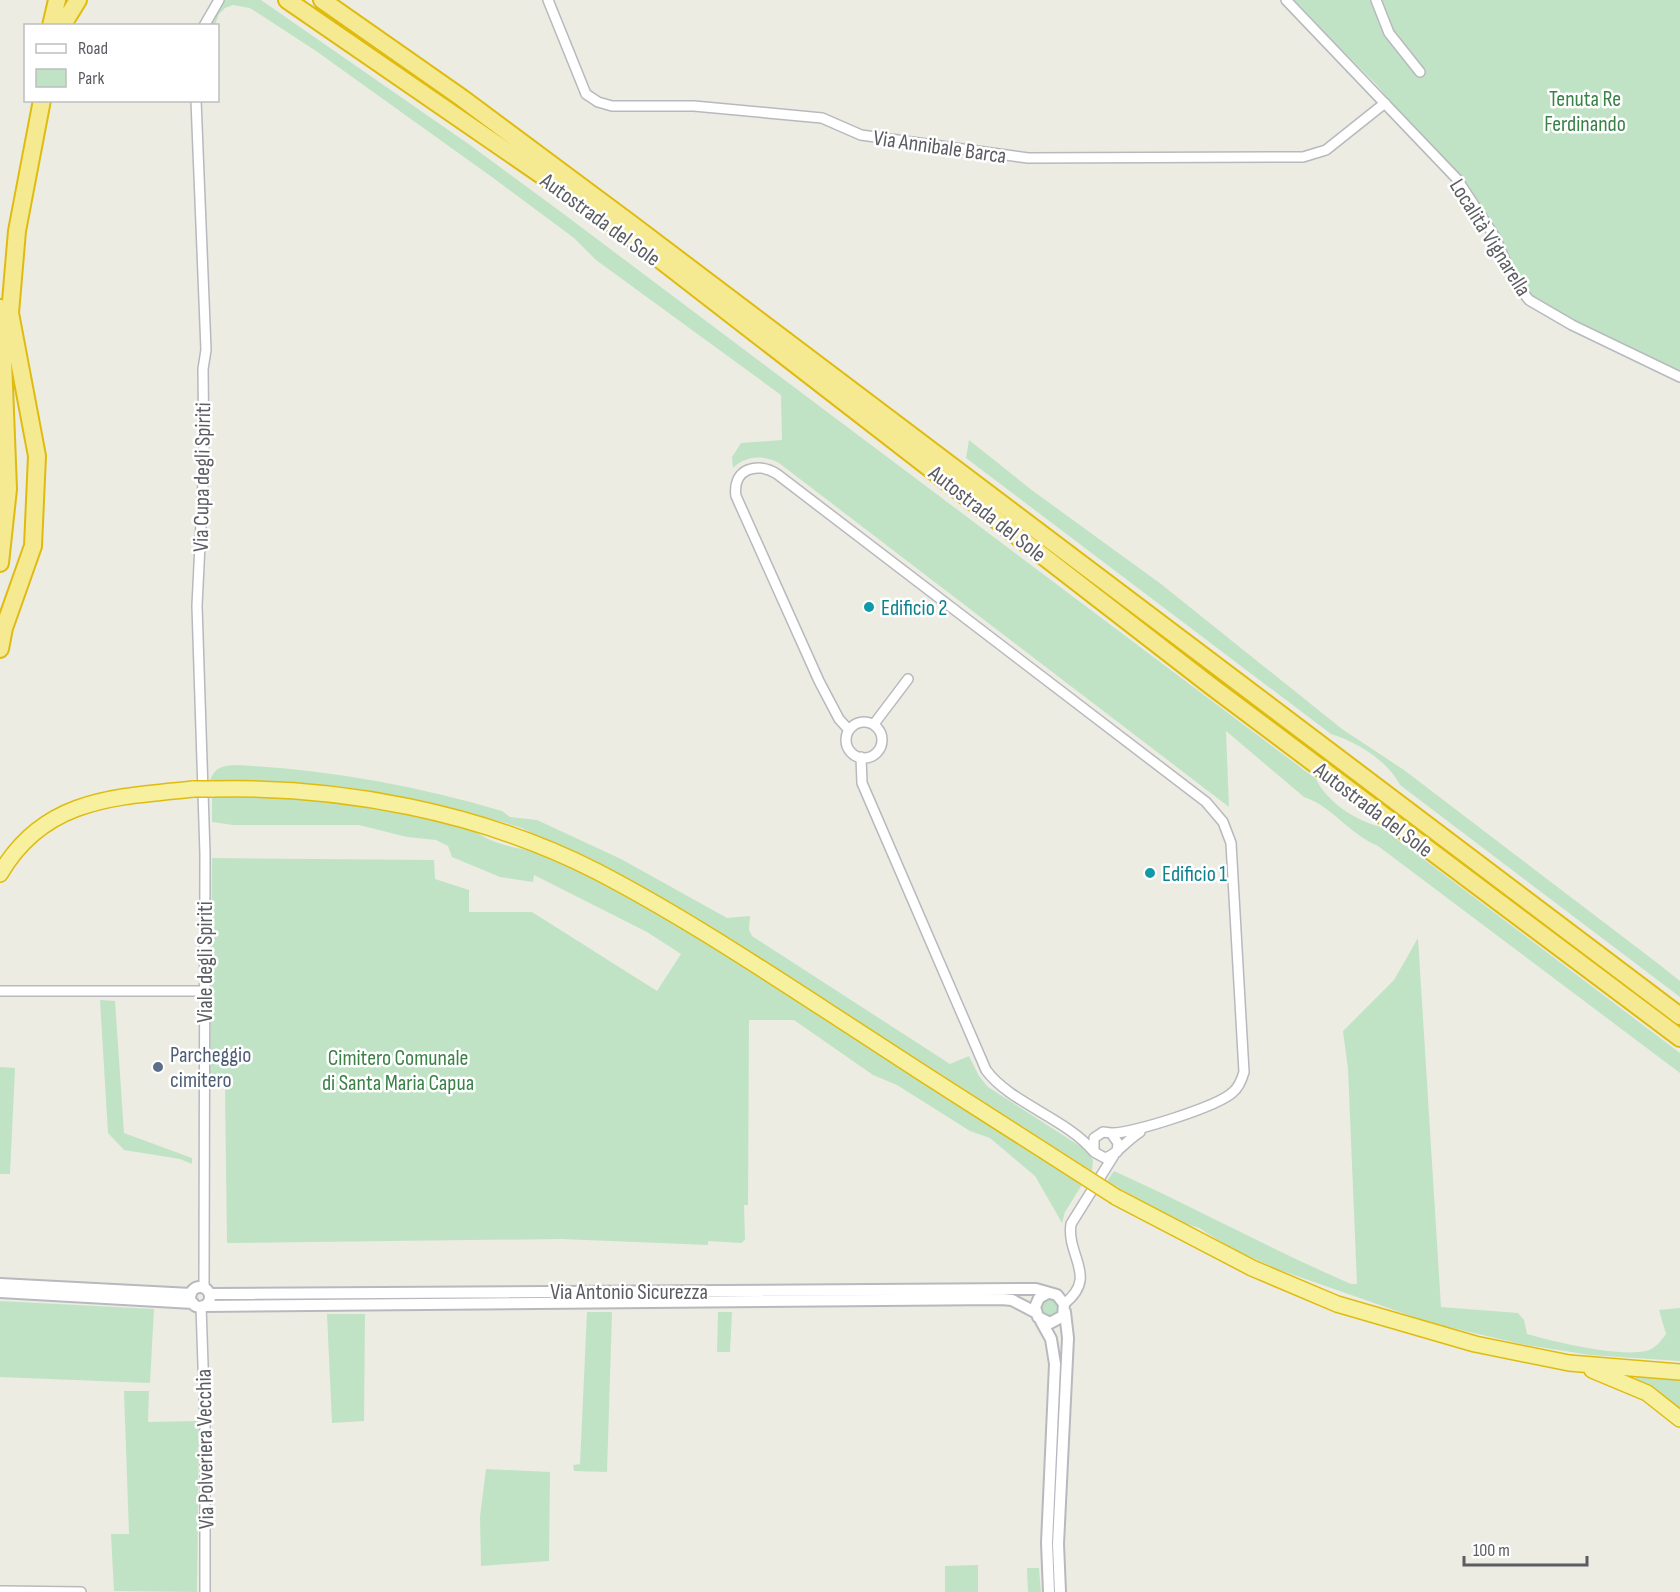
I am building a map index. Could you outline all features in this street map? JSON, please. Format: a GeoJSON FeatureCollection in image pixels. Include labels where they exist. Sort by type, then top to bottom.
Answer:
{"type":"FeatureCollection","features":[{"type":"Feature","properties":{"kind":"highway"},"geometry":{"type":"LineString","coordinates":[[52,16],[78,0]]}},
{"type":"Feature","properties":{"kind":"highway"},"geometry":{"type":"LineString","coordinates":[[279,0],[314,19]]}},
{"type":"Feature","properties":{"kind":"highway","name":"Autostrada del Sole"},"geometry":{"type":"LineString","coordinates":[[287,0],[627,234],[1202,679],[1680,1038]]}},
{"type":"Feature","properties":{"kind":"highway","name":"Autostrada del Sole"},"geometry":{"type":"LineString","coordinates":[[322,0],[462,98],[621,216],[1680,1016]]}},
{"type":"Feature","properties":{"kind":"highway"},"geometry":{"type":"LineString","coordinates":[[0,563],[8,489],[1,318],[5,247],[13,197],[35,102]]}},
{"type":"Feature","properties":{"kind":"highway"},"geometry":{"type":"LineString","coordinates":[[0,649],[4,628],[33,546],[37,456],[10,313],[17,231],[42,102]]}},
{"type":"Feature","properties":{"kind":"highway"},"geometry":{"type":"LineString","coordinates":[[0,874],[23,842],[35,830],[60,814],[104,800],[194,789],[304,792],[349,797],[451,817],[539,846],[595,870],[712,937],[1116,1197],[1242,1264],[1337,1304],[1475,1344],[1569,1363],[1618,1379],[1647,1393],[1680,1419]]}},
{"type":"Feature","properties":{"kind":"highway"},"geometry":{"type":"LineString","coordinates":[[1569,1363],[1680,1372]]}},
{"type":"Feature","properties":{"kind":"street"},"geometry":{"type":"LineString","coordinates":[[205,24],[219,0]]}},
{"type":"Feature","properties":{"kind":"street","name":"Via Annibale Barca"},"geometry":{"type":"LineString","coordinates":[[548,0],[586,94],[598,102],[612,106],[737,109],[822,118],[861,135],[1028,158],[1304,157],[1326,150],[1385,103]]}},
{"type":"Feature","properties":{"kind":"street","name":"Località Vignarella"},"geometry":{"type":"LineString","coordinates":[[1286,0],[1456,180],[1495,237],[1514,281],[1529,300],[1572,325],[1680,377]]}},
{"type":"Feature","properties":{"kind":"street"},"geometry":{"type":"LineString","coordinates":[[1376,0],[1389,33],[1420,72]]}},
{"type":"Feature","properties":{"kind":"street","name":"Via Cupa degli Spiriti"},"geometry":{"type":"LineString","coordinates":[[196,102],[206,350],[203,369],[204,462],[197,606],[205,854]]}},
{"type":"Feature","properties":{"kind":"street"},"geometry":{"type":"LineString","coordinates":[[849,730],[839,719],[819,681],[736,496],[739,478],[748,468],[763,467],[777,474],[1206,802],[1223,822],[1231,843],[1244,1072],[1234,1092],[1226,1098],[1144,1128],[1088,1135],[1071,1131]]}},
{"type":"Feature","properties":{"kind":"street"},"geometry":{"type":"LineString","coordinates":[[874,724],[908,679]]}},
{"type":"Feature","properties":{"kind":"street"},"geometry":{"type":"LineString","coordinates":[[857,723],[874,724],[881,734],[881,746],[873,755],[861,757],[848,747],[849,730],[857,723]]}},
{"type":"Feature","properties":{"kind":"street"},"geometry":{"type":"LineString","coordinates":[[861,757],[862,783],[986,1070],[999,1083],[1071,1131],[1095,1154],[1105,1158],[1115,1154]]}},
{"type":"Feature","properties":{"kind":"street","name":"Viale degli Spiriti"},"geometry":{"type":"LineString","coordinates":[[205,854],[207,1291]]}},
{"type":"Feature","properties":{"kind":"street"},"geometry":{"type":"LineString","coordinates":[[0,991],[204,991]]}},
{"type":"Feature","properties":{"kind":"street"},"geometry":{"type":"LineString","coordinates":[[1038,1317],[1055,1322],[1077,1292],[1081,1279],[1070,1236],[1071,1224],[1098,1178],[1123,1142],[1144,1128]]}},
{"type":"Feature","properties":{"kind":"street"},"geometry":{"type":"LineString","coordinates":[[1098,1178],[1092,1143],[1099,1133]]}},
{"type":"Feature","properties":{"kind":"street"},"geometry":{"type":"LineString","coordinates":[[1111,1133],[1118,1143],[1115,1154]]}},
{"type":"Feature","properties":{"kind":"street"},"geometry":{"type":"LineString","coordinates":[[0,1284],[197,1302]]}},
{"type":"Feature","properties":{"kind":"street"},"geometry":{"type":"LineString","coordinates":[[0,1292],[197,1302],[209,1301],[207,1291],[194,1289],[197,1302]]}},
{"type":"Feature","properties":{"kind":"street","name":"Via Antonio Sicurezza"},"geometry":{"type":"LineString","coordinates":[[207,1291],[1036,1289],[1057,1295],[1065,1308]]}},
{"type":"Feature","properties":{"kind":"street"},"geometry":{"type":"LineString","coordinates":[[1048,1293],[1036,1302],[1038,1317],[1051,1339],[1055,1364],[1047,1543],[1049,1592]]}},
{"type":"Feature","properties":{"kind":"street","name":"Via Antonio Sicurezza"},"geometry":{"type":"LineString","coordinates":[[197,1302],[1001,1299],[1012,1300],[1038,1317]]}},
{"type":"Feature","properties":{"kind":"street","name":"Via Polveriera Vecchia"},"geometry":{"type":"LineString","coordinates":[[197,1302],[205,1423],[205,1592]]}},
{"type":"Feature","properties":{"kind":"street"},"geometry":{"type":"LineString","coordinates":[[1060,1592],[1058,1544],[1068,1338],[1065,1308]]}},
{"type":"Feature","properties":{"kind":"street"},"geometry":{"type":"LineString","coordinates":[[0,1591],[81,1592]]}},
{"type":"Feature","properties":{"kind":"green space"},"geometry":{"type":"Polygon","coordinates":[[[222,0],[261,0],[470,145],[1316,779],[1335,803],[1352,815],[1381,827],[1680,1053],[1680,1073],[1378,846],[1358,835],[1314,801],[1304,797],[1226,731],[1229,807],[779,463],[755,458],[744,461],[733,468],[732,457],[741,443],[782,440],[781,395],[596,260],[574,238],[496,180],[316,51],[250,8],[233,5],[225,8],[219,14],[215,24],[210,24],[222,0]]]}},
{"type":"Feature","properties":{"kind":"green space","name":"Tenuta Re Ferdinando"},"geometry":{"type":"Polygon","coordinates":[[[1291,0],[1680,0],[1680,374],[1537,302],[1523,290],[1502,243],[1401,114],[1376,84],[1291,0]]]}},
{"type":"Feature","properties":{"kind":"green space"},"geometry":{"type":"Polygon","coordinates":[[[969,440],[1033,491],[1161,584],[1342,729],[1404,770],[1656,962],[1680,981],[1680,997],[1400,785],[1387,768],[1370,753],[1331,734],[966,458],[969,440]]]}},
{"type":"Feature","properties":{"kind":"green space"},"geometry":{"type":"Polygon","coordinates":[[[237,765],[371,780],[469,802],[502,811],[510,817],[537,820],[621,859],[727,918],[750,916],[749,930],[752,936],[950,1064],[969,1056],[979,1076],[988,1087],[1086,1150],[1093,1160],[1092,1171],[707,925],[654,894],[522,828],[499,821],[331,787],[210,780],[220,768],[237,765]]]}},
{"type":"Feature","properties":{"kind":"green space","name":"Cimitero Comunale di Santa Maria Capua"},"geometry":{"type":"Polygon","coordinates":[[[212,796],[307,799],[401,812],[463,827],[498,843],[536,852],[575,869],[641,903],[705,941],[1083,1183],[1065,1212],[1062,1223],[1035,1176],[990,1138],[970,1131],[897,1085],[873,1075],[794,1020],[749,1020],[748,1205],[744,1205],[745,1240],[741,1243],[708,1241],[708,1245],[561,1239],[227,1243],[225,1086],[210,1085],[212,858],[434,860],[435,879],[469,890],[469,912],[532,912],[657,991],[681,954],[647,932],[534,875],[533,882],[500,877],[452,857],[448,846],[436,840],[407,837],[359,825],[233,825],[212,822],[212,796]]]}},
{"type":"Feature","properties":{"kind":"green space"},"geometry":{"type":"Polygon","coordinates":[[[1418,938],[1441,1307],[1518,1313],[1524,1320],[1527,1334],[1586,1348],[1620,1352],[1646,1351],[1652,1348],[1666,1334],[1659,1310],[1680,1308],[1680,1361],[1590,1355],[1521,1344],[1431,1323],[1277,1269],[1231,1248],[1199,1228],[1174,1220],[1107,1181],[1114,1171],[1321,1271],[1351,1284],[1357,1284],[1348,1069],[1343,1031],[1394,980],[1418,938]]]}},
{"type":"Feature","properties":{"kind":"green space"},"geometry":{"type":"Polygon","coordinates":[[[100,1000],[115,1001],[124,1133],[192,1158],[192,1164],[180,1159],[124,1150],[108,1133],[100,1000]]]}},
{"type":"Feature","properties":{"kind":"green space"},"geometry":{"type":"Polygon","coordinates":[[[0,1067],[15,1068],[10,1174],[0,1174],[0,1067]]]}},
{"type":"Feature","properties":{"kind":"green space"},"geometry":{"type":"Polygon","coordinates":[[[1050,1298],[1057,1301],[1060,1308],[1057,1315],[1050,1318],[1043,1315],[1040,1308],[1043,1301],[1050,1298]]]}},
{"type":"Feature","properties":{"kind":"green space"},"geometry":{"type":"Polygon","coordinates":[[[0,1301],[154,1309],[150,1383],[0,1377],[0,1301]]]}},
{"type":"Feature","properties":{"kind":"green space"},"geometry":{"type":"Polygon","coordinates":[[[587,1312],[612,1312],[607,1472],[574,1471],[573,1465],[580,1464],[587,1312]]]}},
{"type":"Feature","properties":{"kind":"green space"},"geometry":{"type":"Polygon","coordinates":[[[718,1312],[732,1312],[730,1352],[717,1352],[718,1312]]]}},
{"type":"Feature","properties":{"kind":"green space"},"geometry":{"type":"Polygon","coordinates":[[[327,1314],[365,1314],[364,1421],[332,1423],[327,1314]]]}},
{"type":"Feature","properties":{"kind":"green space"},"geometry":{"type":"Polygon","coordinates":[[[1636,1376],[1680,1378],[1680,1410],[1635,1379],[1636,1376]]]}},
{"type":"Feature","properties":{"kind":"green space"},"geometry":{"type":"Polygon","coordinates":[[[124,1391],[149,1391],[148,1422],[199,1421],[197,1592],[114,1591],[111,1534],[129,1534],[124,1391]]]}},
{"type":"Feature","properties":{"kind":"green space"},"geometry":{"type":"Polygon","coordinates":[[[486,1469],[550,1472],[549,1561],[481,1566],[480,1517],[486,1469]]]}},
{"type":"Feature","properties":{"kind":"green space"},"geometry":{"type":"Polygon","coordinates":[[[978,1565],[978,1592],[945,1592],[945,1566],[978,1565]]]}},
{"type":"Feature","properties":{"kind":"green space"},"geometry":{"type":"Polygon","coordinates":[[[1027,1568],[1039,1568],[1041,1592],[1028,1592],[1027,1568]]]}},
{"type":"Feature","properties":{"kind":"place","name":"Edificio 2"},"geometry":{"type":"Point","coordinates":[869,607]}},
{"type":"Feature","properties":{"kind":"place","name":"Edificio 1"},"geometry":{"type":"Point","coordinates":[1150,873]}},
{"type":"Feature","properties":{"kind":"place","name":"Parcheggio cimitero"},"geometry":{"type":"Point","coordinates":[158,1067]}}]}
